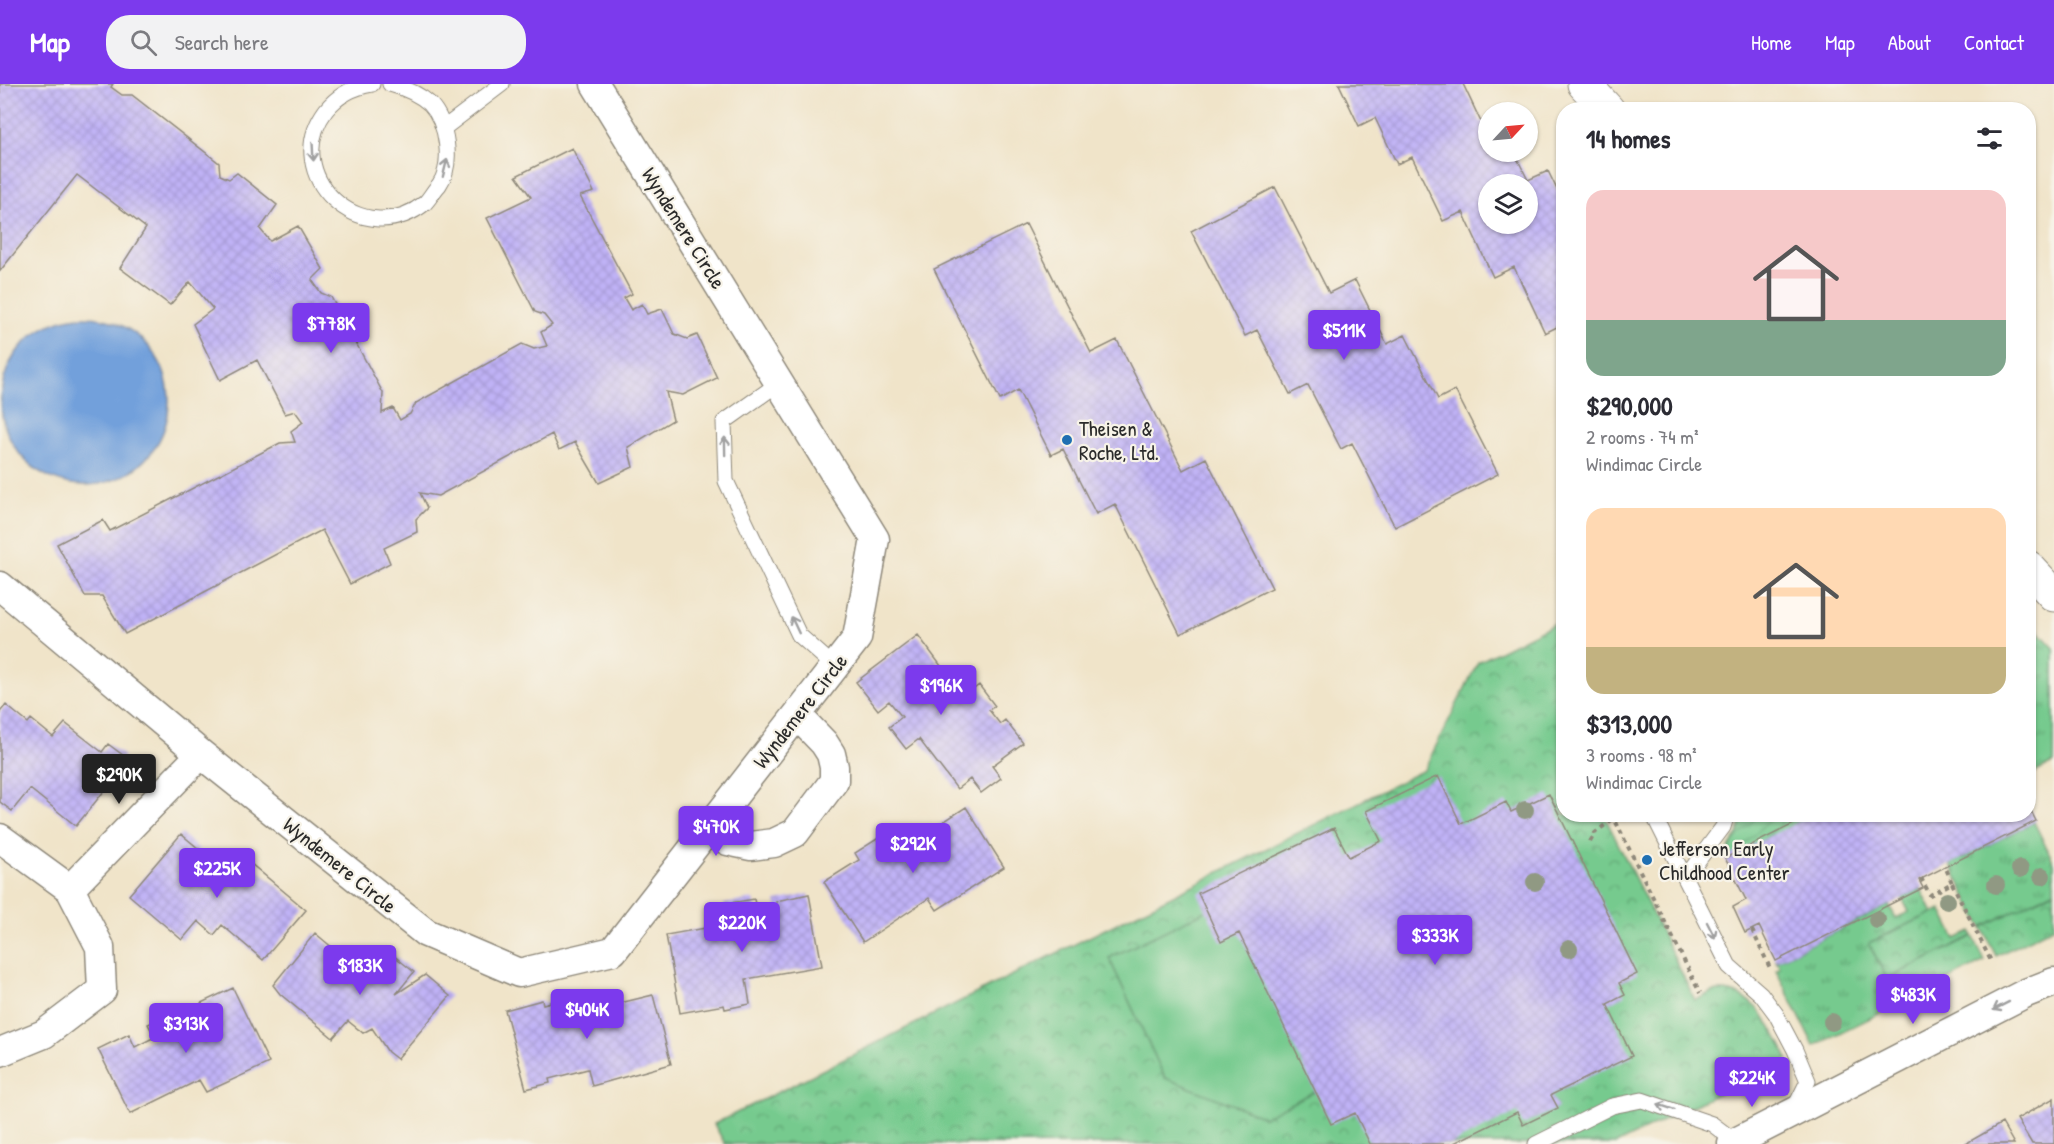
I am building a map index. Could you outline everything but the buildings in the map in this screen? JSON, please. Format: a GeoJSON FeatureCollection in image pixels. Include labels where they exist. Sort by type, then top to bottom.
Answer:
{"type":"FeatureCollection","features":[{"type":"Feature","properties":{"kind":"street","name":"Wyndemere Circle"},"geometry":{"type":"LineString","coordinates":[[0,586],[201,754],[426,933],[519,973],[613,951],[857,638],[875,539],[596,84]]}},
{"type":"Feature","properties":{"kind":"street"},"geometry":{"type":"LineString","coordinates":[[1584,84],[1601,102]]}},
{"type":"Feature","properties":{"kind":"street"},"geometry":{"type":"LineString","coordinates":[[2036,576],[2054,595]]}},
{"type":"Feature","properties":{"kind":"street"},"geometry":{"type":"LineString","coordinates":[[707,829],[728,841],[751,846],[774,843],[795,833],[834,781],[831,754],[824,743],[797,715]]}},
{"type":"Feature","properties":{"kind":"street"},"geometry":{"type":"LineString","coordinates":[[70,889],[201,754]]}},
{"type":"Feature","properties":{"kind":"street"},"geometry":{"type":"LineString","coordinates":[[0,837],[70,889],[100,947],[102,990],[44,1034],[0,1052]]}},
{"type":"Feature","properties":{"kind":"street"},"geometry":{"type":"LineString","coordinates":[[1734,1143],[2026,993],[2054,982]]}},
{"type":"Feature","properties":{"kind":"lane"},"geometry":{"type":"LineString","coordinates":[[372,84],[357,86],[334,100],[318,121],[311,147],[315,174],[329,197],[350,213],[376,220],[403,216],[426,202],[442,181],[448,154],[444,128],[430,105],[412,86],[390,84]]}},
{"type":"Feature","properties":{"kind":"lane"},"geometry":{"type":"LineString","coordinates":[[444,128],[502,84]]}},
{"type":"Feature","properties":{"kind":"lane"},"geometry":{"type":"LineString","coordinates":[[779,382],[724,422],[726,481],[799,635],[835,667]]}},
{"type":"Feature","properties":{"kind":"lane"},"geometry":{"type":"LineString","coordinates":[[1657,822],[1729,966],[1761,994],[1776,1014],[1795,1050],[1808,1081],[1793,1112]]}},
{"type":"Feature","properties":{"kind":"lane"},"geometry":{"type":"LineString","coordinates":[[1685,878],[1724,827],[1725,822]]}},
{"type":"Feature","properties":{"kind":"lane"},"geometry":{"type":"LineString","coordinates":[[1536,1144],[1612,1106],[1642,1100],[1712,1124],[1734,1143]]}},
{"type":"Feature","properties":{"kind":"path"},"geometry":{"type":"LineString","coordinates":[[1590,842],[1595,833],[1607,822]]}},
{"type":"Feature","properties":{"kind":"path"},"geometry":{"type":"LineString","coordinates":[[1616,822],[1700,993]]}},
{"type":"Feature","properties":{"kind":"path"},"geometry":{"type":"LineString","coordinates":[[1945,866],[1992,963]]}},
{"type":"Feature","properties":{"kind":"path"},"geometry":{"type":"LineString","coordinates":[[1922,878],[1930,895],[1952,883]]}},
{"type":"Feature","properties":{"kind":"green space","name":"Jefferson Early Childhood Center"},"geometry":{"type":"Polygon","coordinates":[[[1556,623],[1556,822],[1607,822],[1695,1000],[1712,992],[1726,991],[1739,995],[1750,1002],[1769,1023],[1788,1059],[1616,1144],[725,1144],[714,1124],[1424,770],[1478,662],[1556,623]]]}},
{"type":"Feature","properties":{"kind":"green space"},"geometry":{"type":"Polygon","coordinates":[[[2036,629],[2054,648],[2054,763],[2036,772],[2036,629]]]}},
{"type":"Feature","properties":{"kind":"green space"},"geometry":{"type":"Polygon","coordinates":[[[1741,822],[1800,822],[1727,858],[1725,855],[1738,833],[1741,822]]]}},
{"type":"Feature","properties":{"kind":"green space"},"geometry":{"type":"Polygon","coordinates":[[[2034,822],[2054,863],[2054,891],[1982,927],[1950,864],[2034,822]]]}},
{"type":"Feature","properties":{"kind":"green space"},"geometry":{"type":"Polygon","coordinates":[[[1282,874],[1404,1047],[1264,1117],[1165,1078],[1109,958],[1282,874]]]}},
{"type":"Feature","properties":{"kind":"green space"},"geometry":{"type":"Polygon","coordinates":[[[1921,889],[1933,913],[1869,943],[1887,979],[1973,936],[1985,961],[1814,1046],[1776,970],[1780,968],[1776,961],[1889,905],[1896,918],[1909,912],[1902,898],[1921,889]]]}},
{"type":"Feature","properties":{"kind":"green space"},"geometry":{"type":"Polygon","coordinates":[[[2054,891],[2054,927],[1996,956],[1982,927],[2054,891]]]}},
{"type":"Feature","properties":{"kind":"green space"},"geometry":{"type":"Polygon","coordinates":[[[1941,909],[1956,939],[1971,932],[1973,936],[1887,979],[1869,943],[1941,909]]]}},
{"type":"Feature","properties":{"kind":"water"},"geometry":{"type":"Polygon","coordinates":[[[85,317],[117,323],[132,331],[144,342],[155,354],[163,369],[169,401],[163,433],[155,448],[144,460],[132,471],[117,479],[85,485],[53,479],[38,471],[26,460],[15,448],[7,433],[1,401],[7,369],[15,354],[26,342],[38,331],[53,323],[85,317]]]}},
{"type":"Feature","properties":{"kind":"place","name":"Theisen & Roche, Ltd."},"geometry":{"type":"Point","coordinates":[1067,440]}},
{"type":"Feature","properties":{"kind":"place","name":"Jefferson Early Childhood Center"},"geometry":{"type":"Point","coordinates":[1647,860]}}]}
